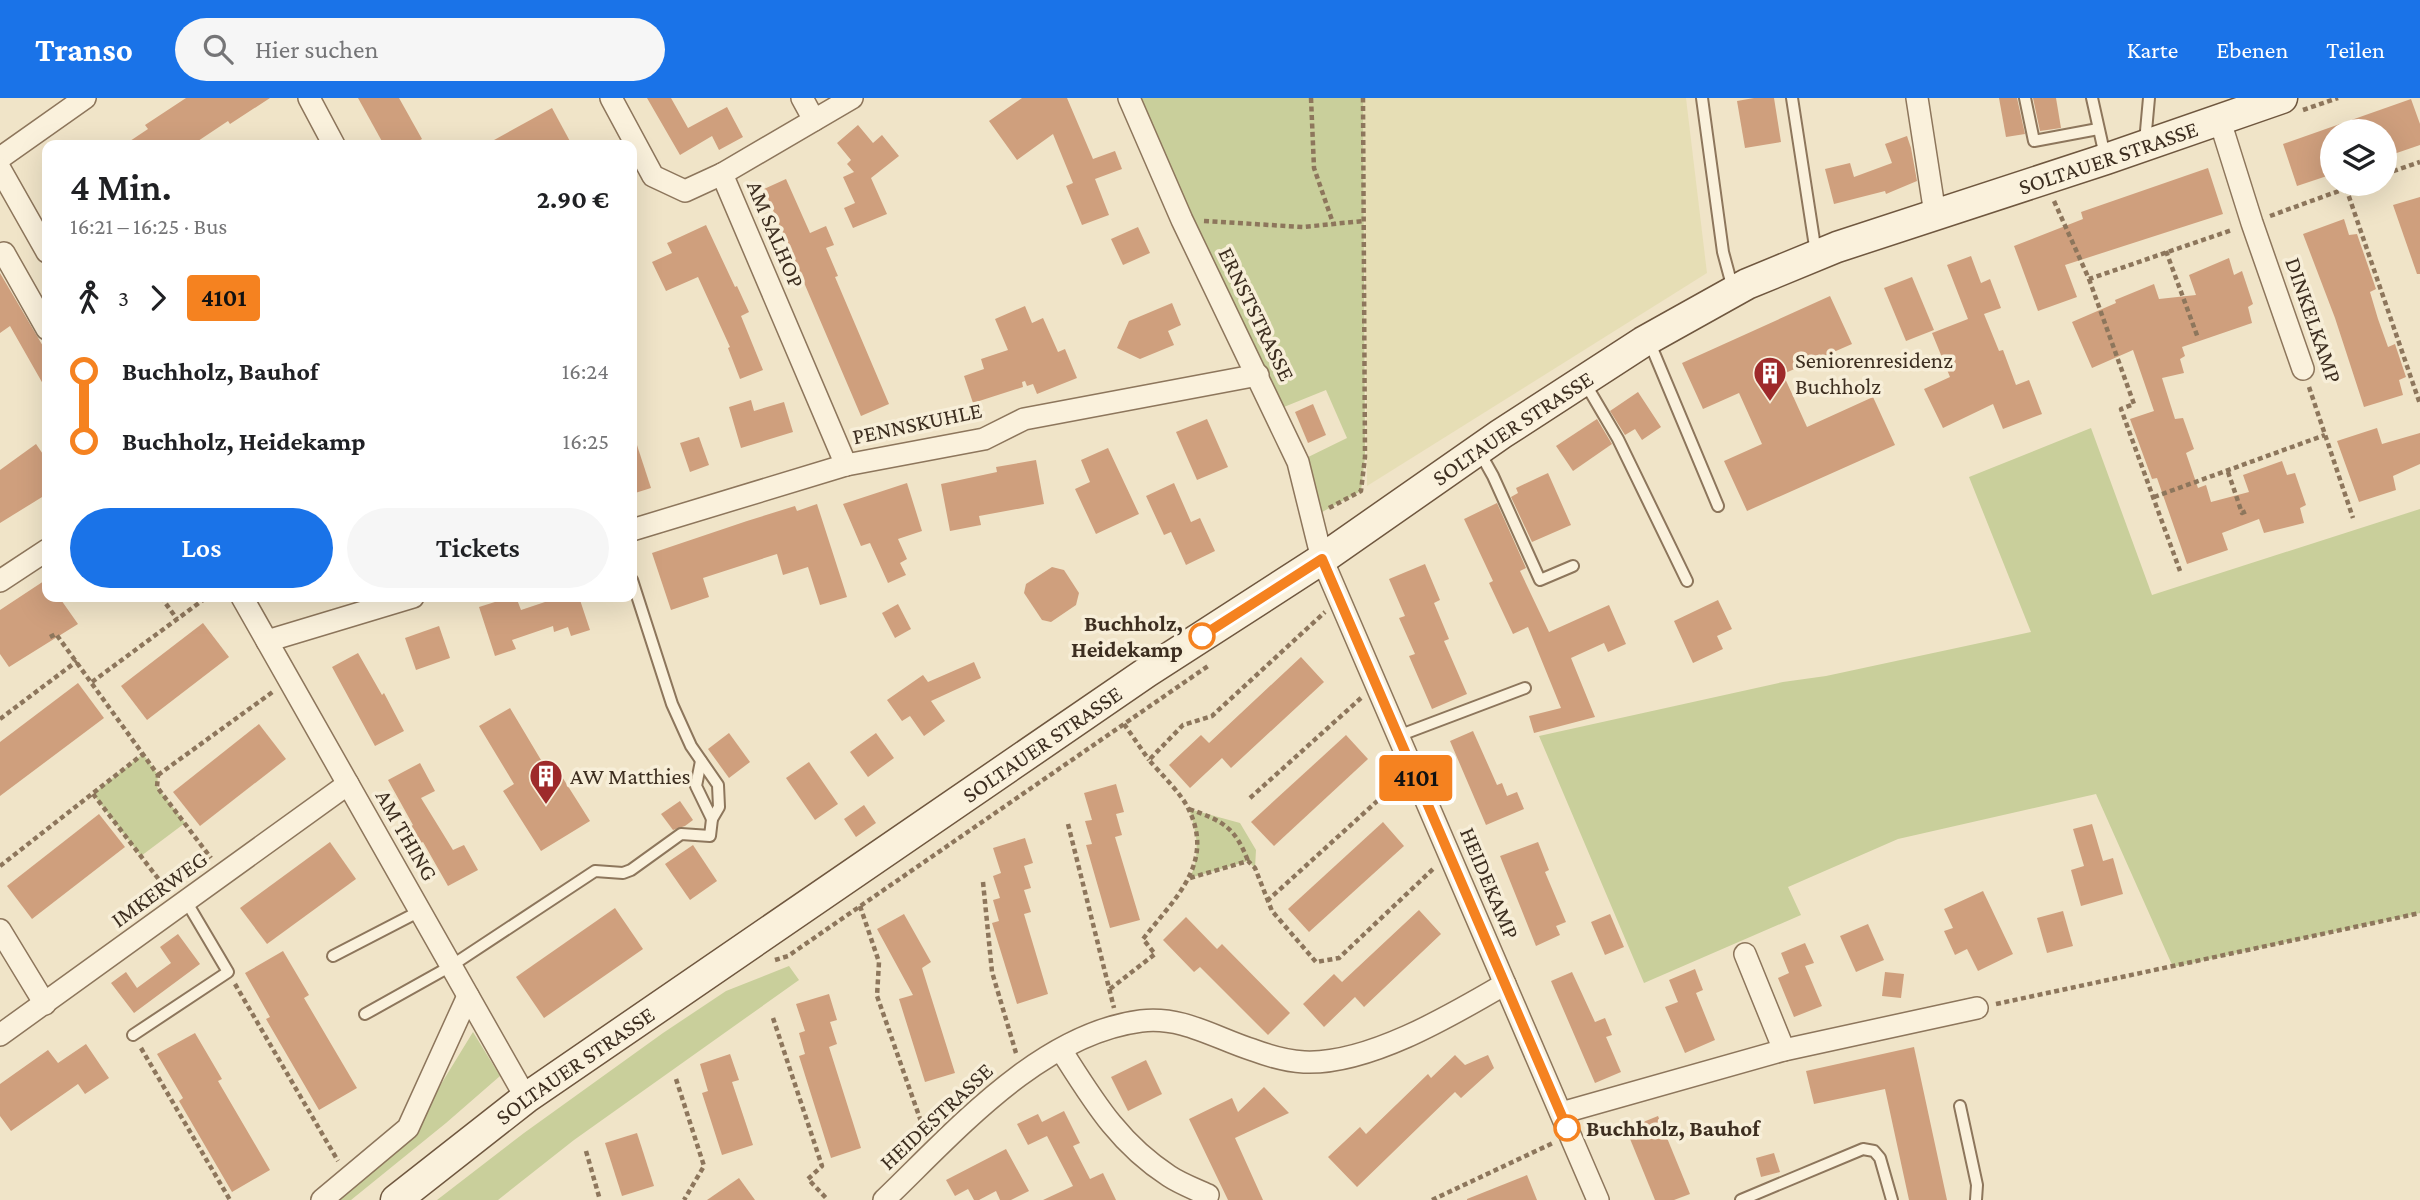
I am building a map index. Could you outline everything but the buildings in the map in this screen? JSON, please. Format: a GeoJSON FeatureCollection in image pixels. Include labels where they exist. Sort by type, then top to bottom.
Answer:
{"type":"FeatureCollection","features":[{"type":"Feature","properties":{"kind":"main road","name":"SOLTAUER STRASSE"},"geometry":{"type":"LineString","coordinates":[[396,1200],[526,1098],[1147,672],[1322,559],[1478,450],[1648,339],[1733,292],[1817,255],[2106,159],[2219,118],[2290,105]]}},
{"type":"Feature","properties":{"kind":"street"},"geometry":{"type":"LineString","coordinates":[[0,158],[85,98]]}},
{"type":"Feature","properties":{"kind":"street"},"geometry":{"type":"LineString","coordinates":[[309,98],[331,140]]}},
{"type":"Feature","properties":{"kind":"street","name":"AM SALHOP"},"geometry":{"type":"LineString","coordinates":[[611,98],[634,140]]}},
{"type":"Feature","properties":{"kind":"street"},"geometry":{"type":"LineString","coordinates":[[802,98],[814,120]]}},
{"type":"Feature","properties":{"kind":"street"},"geometry":{"type":"LineString","coordinates":[[722,174],[852,98]]}},
{"type":"Feature","properties":{"kind":"street","name":"ERNSTSTRASSE"},"geometry":{"type":"LineString","coordinates":[[1129,98],[1182,220],[1298,462],[1322,559]]}},
{"type":"Feature","properties":{"kind":"street"},"geometry":{"type":"LineString","coordinates":[[1917,98],[1935,214]]}},
{"type":"Feature","properties":{"kind":"street","name":"DINKELKAMP"},"geometry":{"type":"LineString","coordinates":[[2219,118],[2303,369]]}},
{"type":"Feature","properties":{"kind":"street","name":"AM SALHOP"},"geometry":{"type":"LineString","coordinates":[[637,146],[653,176],[685,191],[722,174],[846,465]]}},
{"type":"Feature","properties":{"kind":"street"},"geometry":{"type":"LineString","coordinates":[[0,169],[6,194],[42,243]]}},
{"type":"Feature","properties":{"kind":"street"},"geometry":{"type":"LineString","coordinates":[[36,232],[2,254],[42,321]]}},
{"type":"Feature","properties":{"kind":"street","name":"PENNSKUHLE"},"geometry":{"type":"LineString","coordinates":[[637,528],[846,465],[984,439],[1024,419],[1258,375]]}},
{"type":"Feature","properties":{"kind":"street"},"geometry":{"type":"LineString","coordinates":[[0,581],[42,553]]}},
{"type":"Feature","properties":{"kind":"street","name":"HEIDEKAMP"},"geometry":{"type":"LineString","coordinates":[[1322,559],[1598,1200]]}},
{"type":"Feature","properties":{"kind":"street","name":"AM THING"},"geometry":{"type":"LineString","coordinates":[[245,602],[526,1098]]}},
{"type":"Feature","properties":{"kind":"street"},"geometry":{"type":"LineString","coordinates":[[267,641],[396,602]]}},
{"type":"Feature","properties":{"kind":"street","name":"IMKERWEG"},"geometry":{"type":"LineString","coordinates":[[0,1035],[348,784]]}},
{"type":"Feature","properties":{"kind":"street"},"geometry":{"type":"LineString","coordinates":[[0,930],[45,1004]]}},
{"type":"Feature","properties":{"kind":"street"},"geometry":{"type":"LineString","coordinates":[[1745,954],[1784,1050]]}},
{"type":"Feature","properties":{"kind":"street","name":"HEIDESTRASSE"},"geometry":{"type":"LineString","coordinates":[[884,1200],[993,1095],[1061,1050],[1118,1026],[1168,1020],[1197,1027],[1232,1044],[1270,1056],[1304,1062],[1331,1060],[1359,1054],[1425,1028],[1505,984]]}},
{"type":"Feature","properties":{"kind":"street"},"geometry":{"type":"LineString","coordinates":[[322,1200],[408,1128],[468,996]]}},
{"type":"Feature","properties":{"kind":"street"},"geometry":{"type":"LineString","coordinates":[[1560,1113],[1784,1050],[1977,1008]]}},
{"type":"Feature","properties":{"kind":"street"},"geometry":{"type":"LineString","coordinates":[[1061,1050],[1104,1117],[1131,1148],[1171,1178],[1208,1195]]}},
{"type":"Feature","properties":{"kind":"lane"},"geometry":{"type":"LineString","coordinates":[[1702,98],[1723,252],[1733,292]]}},
{"type":"Feature","properties":{"kind":"lane"},"geometry":{"type":"LineString","coordinates":[[1791,98],[1817,255]]}},
{"type":"Feature","properties":{"kind":"lane"},"geometry":{"type":"LineString","coordinates":[[2025,98],[2034,141],[2098,128]]}},
{"type":"Feature","properties":{"kind":"lane"},"geometry":{"type":"LineString","coordinates":[[2092,98],[2106,159]]}},
{"type":"Feature","properties":{"kind":"lane"},"geometry":{"type":"LineString","coordinates":[[2145,144],[2149,98]]}},
{"type":"Feature","properties":{"kind":"lane"},"geometry":{"type":"LineString","coordinates":[[1648,339],[1718,506]]}},
{"type":"Feature","properties":{"kind":"lane"},"geometry":{"type":"LineString","coordinates":[[1584,381],[1618,439],[1686,581]]}},
{"type":"Feature","properties":{"kind":"lane"},"geometry":{"type":"LineString","coordinates":[[1478,450],[1540,580],[1573,566]]}},
{"type":"Feature","properties":{"kind":"lane"},"geometry":{"type":"LineString","coordinates":[[365,1014],[451,966],[595,871],[623,873],[681,834],[709,835],[712,819],[719,807],[718,785],[691,746],[672,704],[637,596]]}},
{"type":"Feature","properties":{"kind":"lane"},"geometry":{"type":"LineString","coordinates":[[1398,736],[1525,688]]}},
{"type":"Feature","properties":{"kind":"lane"},"geometry":{"type":"LineString","coordinates":[[701,761],[696,786],[712,819]]}},
{"type":"Feature","properties":{"kind":"lane"},"geometry":{"type":"LineString","coordinates":[[133,1035],[228,972],[183,904]]}},
{"type":"Feature","properties":{"kind":"lane"},"geometry":{"type":"LineString","coordinates":[[333,956],[420,911]]}},
{"type":"Feature","properties":{"kind":"lane"},"geometry":{"type":"LineString","coordinates":[[1960,1106],[1977,1185],[1976,1200]]}},
{"type":"Feature","properties":{"kind":"lane"},"geometry":{"type":"LineString","coordinates":[[1741,1200],[1863,1149],[1874,1151],[1880,1158],[1892,1200]]}},
{"type":"Feature","properties":{"kind":"path"},"geometry":{"type":"LineString","coordinates":[[1311,98],[1314,168],[1334,223]]}},
{"type":"Feature","properties":{"kind":"path"},"geometry":{"type":"LineString","coordinates":[[1311,517],[1361,491],[1365,457],[1363,98]]}},
{"type":"Feature","properties":{"kind":"path"},"geometry":{"type":"LineString","coordinates":[[2290,105],[2338,98]]}},
{"type":"Feature","properties":{"kind":"path"},"geometry":{"type":"LineString","coordinates":[[2397,170],[2420,162]]}},
{"type":"Feature","properties":{"kind":"path"},"geometry":{"type":"LineString","coordinates":[[2043,178],[2090,279],[2134,404],[2121,409],[2180,571]]}},
{"type":"Feature","properties":{"kind":"path"},"geometry":{"type":"LineString","coordinates":[[2090,279],[2325,196]]}},
{"type":"Feature","properties":{"kind":"path"},"geometry":{"type":"LineString","coordinates":[[2349,196],[2420,404]]}},
{"type":"Feature","properties":{"kind":"path"},"geometry":{"type":"LineString","coordinates":[[1182,220],[1303,227],[1363,221]]}},
{"type":"Feature","properties":{"kind":"path"},"geometry":{"type":"LineString","coordinates":[[2166,251],[2198,338]]}},
{"type":"Feature","properties":{"kind":"path","name":"DINKELKAMP"},"geometry":{"type":"LineString","coordinates":[[2303,369],[2353,518]]}},
{"type":"Feature","properties":{"kind":"path"},"geometry":{"type":"LineString","coordinates":[[2154,497],[2325,435]]}},
{"type":"Feature","properties":{"kind":"path"},"geometry":{"type":"LineString","coordinates":[[2228,472],[2242,513],[2249,510]]}},
{"type":"Feature","properties":{"kind":"path"},"geometry":{"type":"LineString","coordinates":[[1149,760],[1183,725],[1212,716],[1339,598]]}},
{"type":"Feature","properties":{"kind":"path"},"geometry":{"type":"LineString","coordinates":[[165,602],[177,619]]}},
{"type":"Feature","properties":{"kind":"path"},"geometry":{"type":"LineString","coordinates":[[92,682],[200,602]]}},
{"type":"Feature","properties":{"kind":"path"},"geometry":{"type":"LineString","coordinates":[[50,637],[56,634],[77,661],[158,775],[157,787],[223,874]]}},
{"type":"Feature","properties":{"kind":"path"},"geometry":{"type":"LineString","coordinates":[[775,960],[788,956],[1216,660]]}},
{"type":"Feature","properties":{"kind":"path"},"geometry":{"type":"LineString","coordinates":[[0,719],[77,661]]}},
{"type":"Feature","properties":{"kind":"path"},"geometry":{"type":"LineString","coordinates":[[158,775],[289,680]]}},
{"type":"Feature","properties":{"kind":"path"},"geometry":{"type":"LineString","coordinates":[[1250,798],[1376,684]]}},
{"type":"Feature","properties":{"kind":"path"},"geometry":{"type":"LineString","coordinates":[[1110,989],[1155,954],[1143,939],[1190,877],[1198,853],[1189,809],[1124,724]]}},
{"type":"Feature","properties":{"kind":"path"},"geometry":{"type":"LineString","coordinates":[[0,866],[144,754]]}},
{"type":"Feature","properties":{"kind":"path"},"geometry":{"type":"LineString","coordinates":[[1267,901],[1412,769]]}},
{"type":"Feature","properties":{"kind":"path"},"geometry":{"type":"LineString","coordinates":[[93,794],[183,904]]}},
{"type":"Feature","properties":{"kind":"path"},"geometry":{"type":"LineString","coordinates":[[1189,809],[1220,820],[1241,842],[1248,861],[1255,868],[1272,911],[1317,962],[1339,958],[1449,854]]}},
{"type":"Feature","properties":{"kind":"path"},"geometry":{"type":"LineString","coordinates":[[1068,824],[1118,1026]]}},
{"type":"Feature","properties":{"kind":"path"},"geometry":{"type":"LineString","coordinates":[[1190,877],[1248,861]]}},
{"type":"Feature","properties":{"kind":"path"},"geometry":{"type":"LineString","coordinates":[[983,882],[992,972],[1022,1074]]}},
{"type":"Feature","properties":{"kind":"path"},"geometry":{"type":"LineString","coordinates":[[860,906],[879,962],[877,996],[933,1153]]}},
{"type":"Feature","properties":{"kind":"path"},"geometry":{"type":"LineString","coordinates":[[1977,1008],[2420,913]]}},
{"type":"Feature","properties":{"kind":"path"},"geometry":{"type":"LineString","coordinates":[[228,972],[349,1179]]}},
{"type":"Feature","properties":{"kind":"path"},"geometry":{"type":"LineString","coordinates":[[773,1018],[822,1166],[808,1179],[828,1200]]}},
{"type":"Feature","properties":{"kind":"path"},"geometry":{"type":"LineString","coordinates":[[133,1035],[230,1200]]}},
{"type":"Feature","properties":{"kind":"path"},"geometry":{"type":"LineString","coordinates":[[676,1079],[704,1166],[684,1200]]}},
{"type":"Feature","properties":{"kind":"path"},"geometry":{"type":"LineString","coordinates":[[1432,1200],[1570,1135]]}},
{"type":"Feature","properties":{"kind":"path"},"geometry":{"type":"LineString","coordinates":[[586,1152],[600,1200]]}},
{"type":"Feature","properties":{"kind":"shaded area"},"geometry":{"type":"Polygon","coordinates":[[[1363,98],[1686,98],[1707,273],[1367,486],[1363,98]]]}},
{"type":"Feature","properties":{"kind":"green space"},"geometry":{"type":"Polygon","coordinates":[[[1129,98],[1363,98],[1365,457],[1361,491],[1311,518],[1298,462],[1347,438],[1326,390],[1274,411],[1129,98]]]}},
{"type":"Feature","properties":{"kind":"green space"},"geometry":{"type":"Polygon","coordinates":[[[2091,428],[2152,595],[2420,509],[2420,913],[2173,967],[2096,794],[1898,839],[1788,887],[1801,915],[1644,983],[1539,736],[1783,682],[1826,676],[2031,632],[1969,477],[2091,428]]]}},
{"type":"Feature","properties":{"kind":"green space"},"geometry":{"type":"Polygon","coordinates":[[[143,754],[158,775],[157,787],[185,823],[141,856],[93,794],[143,754]]]}},
{"type":"Feature","properties":{"kind":"green space"},"geometry":{"type":"Polygon","coordinates":[[[1189,809],[1240,823],[1256,850],[1255,868],[1248,861],[1190,878],[1196,860],[1197,844],[1189,809]]]}},
{"type":"Feature","properties":{"kind":"green space"},"geometry":{"type":"Polygon","coordinates":[[[789,966],[799,980],[574,1140],[498,1200],[437,1200],[524,1133],[726,991],[789,966]]]}},
{"type":"Feature","properties":{"kind":"green space"},"geometry":{"type":"Polygon","coordinates":[[[473,1032],[500,1076],[351,1200],[330,1200],[416,1125],[473,1032]]]}},
{"type":"Feature","properties":{"kind":"bus line","name":"4101"},"geometry":{"type":"LineString","coordinates":[[1202,636],[1322,559],[1567,1128]]}},
{"type":"Feature","properties":{"kind":"place","name":"Seniorenresidenz Buchholz"},"geometry":{"type":"Point","coordinates":[1770,403]}},
{"type":"Feature","properties":{"kind":"place","name":"Buchholz, Heidekamp"},"geometry":{"type":"Point","coordinates":[1202,636]}},
{"type":"Feature","properties":{"kind":"place","name":"AW Matthies"},"geometry":{"type":"Point","coordinates":[546,806]}},
{"type":"Feature","properties":{"kind":"place","name":"Buchholz, Bauhof"},"geometry":{"type":"Point","coordinates":[1567,1128]}}]}
